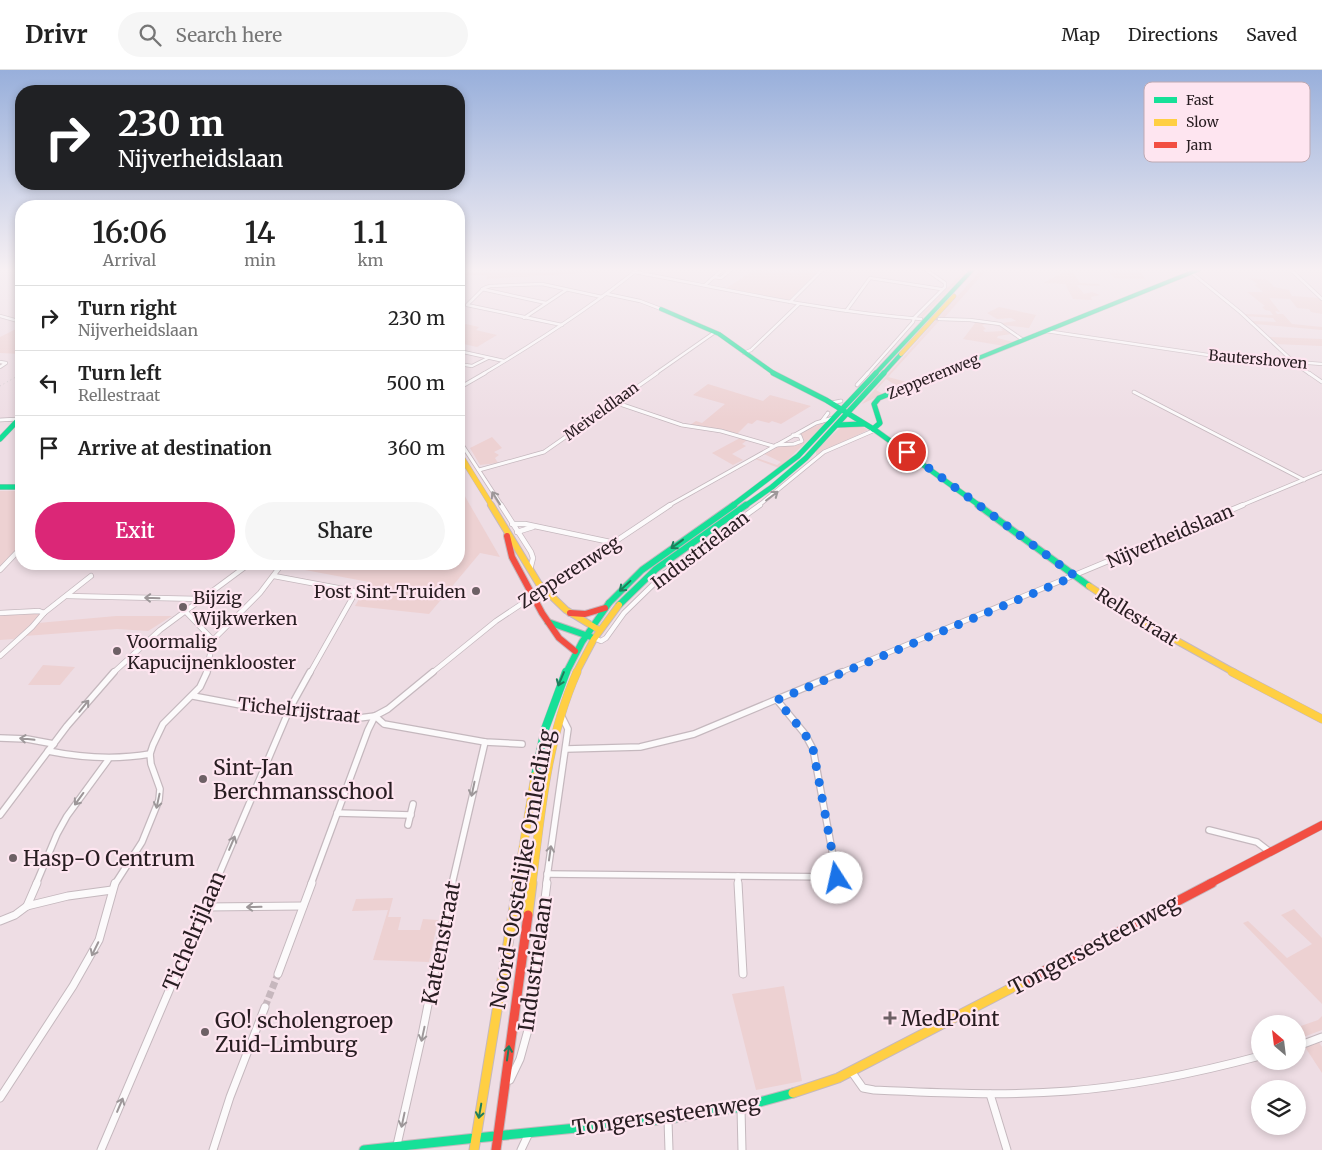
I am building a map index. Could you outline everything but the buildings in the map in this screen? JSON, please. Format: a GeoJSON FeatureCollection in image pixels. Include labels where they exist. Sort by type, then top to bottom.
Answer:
{"type":"FeatureCollection","features":[{"type":"Feature","properties":{"kind":"main road","name":"Rellestraat"},"geometry":{"type":"LineString","coordinates":[[685,319],[714,332],[781,379],[831,402],[872,428],[1114,604],[1167,637],[1322,719]]}},
{"type":"Feature","properties":{"kind":"main road"},"geometry":{"type":"LineString","coordinates":[[845,411],[928,319]]}},
{"type":"Feature","properties":{"kind":"main road"},"geometry":{"type":"LineString","coordinates":[[845,411],[931,319]]}},
{"type":"Feature","properties":{"kind":"main road","name":"Zepperenweg"},"geometry":{"type":"LineString","coordinates":[[872,428],[880,425],[874,404],[879,398],[1073,319]]}},
{"type":"Feature","properties":{"kind":"main road","name":"Noord-Oostelijke Omleiding"},"geometry":{"type":"LineString","coordinates":[[474,1150],[544,732],[558,685],[575,651],[590,626],[607,605],[642,570],[779,473],[834,418],[845,411]]}},
{"type":"Feature","properties":{"kind":"main road","name":"Noord-Oostelijke Omleiding"},"geometry":{"type":"LineString","coordinates":[[496,1150],[548,780],[561,714],[576,672],[599,630],[619,605],[656,569],[772,486],[814,450],[837,425],[845,411]]}},
{"type":"Feature","properties":{"kind":"main road"},"geometry":{"type":"LineString","coordinates":[[0,439],[15,423]]}},
{"type":"Feature","properties":{"kind":"main road"},"geometry":{"type":"LineString","coordinates":[[837,425],[853,423],[872,428]]}},
{"type":"Feature","properties":{"kind":"main road"},"geometry":{"type":"LineString","coordinates":[[465,463],[543,590],[568,612],[599,630]]}},
{"type":"Feature","properties":{"kind":"main road"},"geometry":{"type":"LineString","coordinates":[[465,467],[509,539],[512,557],[532,596],[559,638],[575,651]]}},
{"type":"Feature","properties":{"kind":"main road"},"geometry":{"type":"LineString","coordinates":[[0,488],[15,487]]}},
{"type":"Feature","properties":{"kind":"main road"},"geometry":{"type":"LineString","coordinates":[[568,612],[585,614],[607,605]]}},
{"type":"Feature","properties":{"kind":"main road"},"geometry":{"type":"LineString","coordinates":[[547,621],[559,628],[594,638]]}},
{"type":"Feature","properties":{"kind":"main road","name":"Tongersesteenweg"},"geometry":{"type":"LineString","coordinates":[[364,1150],[397,1145],[668,1119],[741,1107],[815,1086],[851,1071],[1322,825]]}},
{"type":"Feature","properties":{"kind":"street"},"geometry":{"type":"LineString","coordinates":[[532,319],[562,325]]}},
{"type":"Feature","properties":{"kind":"street"},"geometry":{"type":"LineString","coordinates":[[465,385],[570,319]]}},
{"type":"Feature","properties":{"kind":"street"},"geometry":{"type":"LineString","coordinates":[[744,353],[751,350],[782,319]]}},
{"type":"Feature","properties":{"kind":"street"},"geometry":{"type":"LineString","coordinates":[[857,385],[914,319]]}},
{"type":"Feature","properties":{"kind":"street"},"geometry":{"type":"LineString","coordinates":[[951,319],[1000,324],[1023,340]]}},
{"type":"Feature","properties":{"kind":"street"},"geometry":{"type":"LineString","coordinates":[[1248,319],[1292,362],[1322,382]]}},
{"type":"Feature","properties":{"kind":"street","name":"Bautershoven"},"geometry":{"type":"LineString","coordinates":[[1046,331],[1208,355],[1322,364]]}},
{"type":"Feature","properties":{"kind":"street","name":"Meiveldlaan"},"geometry":{"type":"LineString","coordinates":[[479,470],[544,452],[714,332]]}},
{"type":"Feature","properties":{"kind":"street"},"geometry":{"type":"LineString","coordinates":[[465,352],[504,362]]}},
{"type":"Feature","properties":{"kind":"street"},"geometry":{"type":"LineString","coordinates":[[465,365],[472,366],[488,358]]}},
{"type":"Feature","properties":{"kind":"street"},"geometry":{"type":"LineString","coordinates":[[0,362],[6,362],[0,367]]}},
{"type":"Feature","properties":{"kind":"street"},"geometry":{"type":"LineString","coordinates":[[1134,392],[1304,480]]}},
{"type":"Feature","properties":{"kind":"street"},"geometry":{"type":"LineString","coordinates":[[831,402],[841,401]]}},
{"type":"Feature","properties":{"kind":"street"},"geometry":{"type":"LineString","coordinates":[[614,402],[682,425],[721,431],[774,446]]}},
{"type":"Feature","properties":{"kind":"street","name":"Zepperenweg"},"geometry":{"type":"LineString","coordinates":[[822,421],[828,413]]}},
{"type":"Feature","properties":{"kind":"street"},"geometry":{"type":"LineString","coordinates":[[0,420],[15,418]]}},
{"type":"Feature","properties":{"kind":"street","name":"Zepperenweg"},"geometry":{"type":"LineString","coordinates":[[375,716],[388,708],[486,628],[615,543],[670,504],[793,435],[822,421],[834,418]]}},
{"type":"Feature","properties":{"kind":"street","name":"Industrielaan"},"geometry":{"type":"LineString","coordinates":[[594,638],[601,641],[606,638],[624,613],[665,573],[767,500],[835,446],[872,428]]}},
{"type":"Feature","properties":{"kind":"street","name":"Zepperenweg"},"geometry":{"type":"LineString","coordinates":[[774,446],[794,444],[802,441],[800,436],[793,435]]}},
{"type":"Feature","properties":{"kind":"street"},"geometry":{"type":"LineString","coordinates":[[465,449],[533,558],[530,571]]}},
{"type":"Feature","properties":{"kind":"street"},"geometry":{"type":"LineString","coordinates":[[813,462],[814,450]]}},
{"type":"Feature","properties":{"kind":"street","name":"Nijverheidslaan"},"geometry":{"type":"LineString","coordinates":[[566,750],[625,748],[670,741],[694,734],[1322,472]]}},
{"type":"Feature","properties":{"kind":"street"},"geometry":{"type":"LineString","coordinates":[[512,524],[534,526],[615,543]]}},
{"type":"Feature","properties":{"kind":"street"},"geometry":{"type":"LineString","coordinates":[[517,532],[534,526]]}},
{"type":"Feature","properties":{"kind":"street"},"geometry":{"type":"LineString","coordinates":[[0,570],[15,554]]}},
{"type":"Feature","properties":{"kind":"street"},"geometry":{"type":"LineString","coordinates":[[0,815],[48,751],[111,675],[150,639],[241,570]]}},
{"type":"Feature","properties":{"kind":"street"},"geometry":{"type":"LineString","coordinates":[[0,1098],[91,956],[104,928],[112,890],[142,842],[160,800],[160,789],[150,754],[159,729],[192,696],[204,679],[214,641],[278,570]]}},
{"type":"Feature","properties":{"kind":"street"},"geometry":{"type":"LineString","coordinates":[[0,656],[38,622],[44,612],[91,576]]}},
{"type":"Feature","properties":{"kind":"street","name":"Tichelrijlaan"},"geometry":{"type":"LineString","coordinates":[[101,1150],[288,713],[350,602],[354,591],[274,576]]}},
{"type":"Feature","properties":{"kind":"street"},"geometry":{"type":"LineString","coordinates":[[67,596],[201,599]]}},
{"type":"Feature","properties":{"kind":"street"},"geometry":{"type":"LineString","coordinates":[[185,611],[214,641]]}},
{"type":"Feature","properties":{"kind":"street"},"geometry":{"type":"LineString","coordinates":[[0,614],[44,612]]}},
{"type":"Feature","properties":{"kind":"street","name":"Tichelrijstraat"},"geometry":{"type":"LineString","coordinates":[[192,696],[288,713],[359,718],[375,716],[384,724],[485,742],[522,744]]}},
{"type":"Feature","properties":{"kind":"street"},"geometry":{"type":"LineString","coordinates":[[547,874],[837,878],[813,749],[805,734],[777,700]]}},
{"type":"Feature","properties":{"kind":"street","name":"Industrielaan"},"geometry":{"type":"LineString","coordinates":[[503,1092],[520,1059],[528,1030],[547,874],[566,750],[568,729],[561,714]]}},
{"type":"Feature","properties":{"kind":"street"},"geometry":{"type":"LineString","coordinates":[[278,974],[344,793],[375,716]]}},
{"type":"Feature","properties":{"kind":"street"},"geometry":{"type":"LineString","coordinates":[[0,738],[27,739],[54,744]]}},
{"type":"Feature","properties":{"kind":"street","name":"Kattenstraat"},"geometry":{"type":"LineString","coordinates":[[397,1145],[422,1035],[452,884],[485,742]]}},
{"type":"Feature","properties":{"kind":"street"},"geometry":{"type":"LineString","coordinates":[[48,751],[81,758],[108,760],[150,754]]}},
{"type":"Feature","properties":{"kind":"street"},"geometry":{"type":"LineString","coordinates":[[27,906],[57,834],[67,816],[108,760]]}},
{"type":"Feature","properties":{"kind":"street"},"geometry":{"type":"LineString","coordinates":[[252,794],[344,793]]}},
{"type":"Feature","properties":{"kind":"street"},"geometry":{"type":"LineString","coordinates":[[408,825],[413,804]]}},
{"type":"Feature","properties":{"kind":"street"},"geometry":{"type":"LineString","coordinates":[[337,813],[411,815]]}},
{"type":"Feature","properties":{"kind":"street"},"geometry":{"type":"LineString","coordinates":[[1209,830],[1257,842],[1270,852]]}},
{"type":"Feature","properties":{"kind":"street"},"geometry":{"type":"LineString","coordinates":[[738,876],[744,974]]}},
{"type":"Feature","properties":{"kind":"street"},"geometry":{"type":"LineString","coordinates":[[0,921],[15,915],[27,906],[68,896],[112,890]]}},
{"type":"Feature","properties":{"kind":"street"},"geometry":{"type":"LineString","coordinates":[[205,907],[303,906]]}},
{"type":"Feature","properties":{"kind":"street"},"geometry":{"type":"LineString","coordinates":[[213,1150],[230,1097],[265,1006]]}},
{"type":"Feature","properties":{"kind":"street"},"geometry":{"type":"LineString","coordinates":[[1306,1043],[1322,1037]]}},
{"type":"Feature","properties":{"kind":"street"},"geometry":{"type":"LineString","coordinates":[[851,1071],[864,1088],[990,1094],[1042,1093],[1103,1088],[1251,1058]]}},
{"type":"Feature","properties":{"kind":"street"},"geometry":{"type":"LineString","coordinates":[[990,1094],[1007,1150]]}},
{"type":"Feature","properties":{"kind":"street"},"geometry":{"type":"LineString","coordinates":[[741,1107],[742,1150]]}},
{"type":"Feature","properties":{"kind":"street"},"geometry":{"type":"LineString","coordinates":[[668,1119],[669,1150]]}},
{"type":"Feature","properties":{"kind":"street"},"geometry":{"type":"LineString","coordinates":[[521,1150],[530,1133]]}},
{"type":"Feature","properties":{"kind":"shaded area"},"geometry":{"type":"Polygon","coordinates":[[[1013,319],[1034,319],[1029,328],[1004,325],[1002,323],[1016,321],[1013,319]]]}},
{"type":"Feature","properties":{"kind":"shaded area"},"geometry":{"type":"Polygon","coordinates":[[[1274,319],[1288,319],[1292,324],[1322,327],[1322,330],[1255,324],[1252,321],[1276,322],[1274,319]]]}},
{"type":"Feature","properties":{"kind":"shaded area"},"geometry":{"type":"Polygon","coordinates":[[[936,320],[940,320],[888,377],[911,383],[900,388],[886,379],[876,390],[883,394],[862,404],[936,320]]]}},
{"type":"Feature","properties":{"kind":"shaded area"},"geometry":{"type":"Polygon","coordinates":[[[976,322],[988,324],[982,325],[986,329],[983,330],[985,332],[1003,331],[1001,329],[1003,329],[1011,334],[998,336],[997,338],[1013,342],[1004,346],[963,339],[976,322]]]}},
{"type":"Feature","properties":{"kind":"shaded area"},"geometry":{"type":"Polygon","coordinates":[[[465,325],[479,327],[476,330],[497,335],[477,347],[465,344],[465,325]]]}},
{"type":"Feature","properties":{"kind":"shaded area"},"geometry":{"type":"Polygon","coordinates":[[[15,330],[15,354],[0,353],[0,337],[15,330]]]}},
{"type":"Feature","properties":{"kind":"shaded area"},"geometry":{"type":"Polygon","coordinates":[[[1268,337],[1322,339],[1322,346],[1275,344],[1268,337]]]}},
{"type":"Feature","properties":{"kind":"shaded area"},"geometry":{"type":"Polygon","coordinates":[[[708,384],[763,401],[770,395],[811,406],[781,424],[757,420],[752,424],[748,423],[737,434],[690,425],[696,421],[702,423],[725,404],[693,395],[708,384]]]}},
{"type":"Feature","properties":{"kind":"shaded area"},"geometry":{"type":"Polygon","coordinates":[[[825,422],[779,468],[755,459],[777,465],[781,462],[764,454],[778,446],[801,443],[804,439],[797,434],[825,422]]]}},
{"type":"Feature","properties":{"kind":"shaded area"},"geometry":{"type":"Polygon","coordinates":[[[860,425],[868,430],[816,455],[816,450],[841,427],[860,425]]]}},
{"type":"Feature","properties":{"kind":"shaded area"},"geometry":{"type":"Polygon","coordinates":[[[492,437],[502,448],[494,452],[499,455],[495,458],[498,463],[480,465],[470,448],[492,437]]]}},
{"type":"Feature","properties":{"kind":"shaded area"},"geometry":{"type":"Polygon","coordinates":[[[740,438],[747,440],[742,444],[746,446],[732,454],[743,460],[733,465],[712,453],[740,438]]]}},
{"type":"Feature","properties":{"kind":"shaded area"},"geometry":{"type":"Polygon","coordinates":[[[0,491],[15,491],[15,551],[0,567],[0,491]]]}},
{"type":"Feature","properties":{"kind":"shaded area"},"geometry":{"type":"Polygon","coordinates":[[[465,496],[500,557],[480,553],[429,614],[355,606],[369,582],[305,570],[465,570],[465,496]]]}},
{"type":"Feature","properties":{"kind":"shaded area"},"geometry":{"type":"Polygon","coordinates":[[[38,613],[40,616],[37,620],[14,639],[0,640],[0,615],[38,613]]]}},
{"type":"Feature","properties":{"kind":"shaded area"},"geometry":{"type":"Polygon","coordinates":[[[116,616],[172,616],[148,631],[117,629],[25,636],[38,623],[116,616]]]}},
{"type":"Feature","properties":{"kind":"shaded area"},"geometry":{"type":"Polygon","coordinates":[[[43,665],[75,667],[60,685],[28,685],[43,665]]]}},
{"type":"Feature","properties":{"kind":"shaded area"},"geometry":{"type":"Polygon","coordinates":[[[393,898],[388,917],[401,917],[398,930],[420,930],[423,919],[438,920],[429,962],[373,960],[388,910],[352,911],[356,899],[393,898]]]}},
{"type":"Feature","properties":{"kind":"shaded area"},"geometry":{"type":"Polygon","coordinates":[[[1294,909],[1322,938],[1322,1004],[1243,923],[1248,921],[1287,958],[1312,944],[1281,915],[1294,909]]]}},
{"type":"Feature","properties":{"kind":"shaded area"},"geometry":{"type":"Polygon","coordinates":[[[784,986],[802,1081],[756,1090],[732,994],[784,986]]]}},
{"type":"Feature","properties":{"kind":"shaded area"},"geometry":{"type":"Polygon","coordinates":[[[1322,1016],[1322,1030],[1306,1036],[1306,1024],[1318,1020],[1322,1016]]]}},
{"type":"Feature","properties":{"kind":"shaded area"},"geometry":{"type":"Polygon","coordinates":[[[1318,1041],[1322,1047],[1322,1073],[1306,1049],[1306,1047],[1318,1041]]]}},
{"type":"Feature","properties":{"kind":"tunnel"},"geometry":{"type":"LineString","coordinates":[[265,1007],[278,974]]}},
{"type":"Feature","properties":{"kind":"railway"},"geometry":{"type":"LineString","coordinates":[[0,386],[15,377]]}},
{"type":"Feature","properties":{"kind":"traffic: fast"},"geometry":{"type":"LineString","coordinates":[[685,319],[719,334],[776,375],[826,400],[875,430],[1089,586]]}},
{"type":"Feature","properties":{"kind":"traffic: fast"},"geometry":{"type":"LineString","coordinates":[[609,603],[642,570],[765,483],[798,456],[926,319]]}},
{"type":"Feature","properties":{"kind":"traffic: fast"},"geometry":{"type":"LineString","coordinates":[[873,429],[880,423],[874,404],[879,398],[1075,319]]}},
{"type":"Feature","properties":{"kind":"traffic: fast"},"geometry":{"type":"LineString","coordinates":[[619,605],[656,569],[772,487],[806,458],[901,354]]}},
{"type":"Feature","properties":{"kind":"traffic: fast"},"geometry":{"type":"LineString","coordinates":[[0,439],[15,423]]}},
{"type":"Feature","properties":{"kind":"traffic: fast"},"geometry":{"type":"LineString","coordinates":[[837,425],[863,424]]}},
{"type":"Feature","properties":{"kind":"traffic: fast"},"geometry":{"type":"LineString","coordinates":[[0,487],[15,487]]}},
{"type":"Feature","properties":{"kind":"traffic: fast"},"geometry":{"type":"LineString","coordinates":[[535,776],[545,729],[561,684],[582,642],[594,622],[609,603]]}},
{"type":"Feature","properties":{"kind":"traffic: fast"},"geometry":{"type":"LineString","coordinates":[[548,622],[594,638]]}},
{"type":"Feature","properties":{"kind":"traffic: fast"},"geometry":{"type":"LineString","coordinates":[[476,1138],[668,1119],[741,1107],[793,1093]]}},
{"type":"Feature","properties":{"kind":"traffic: fast"},"geometry":{"type":"LineString","coordinates":[[364,1150],[476,1138]]}},
{"type":"Feature","properties":{"kind":"traffic: slow"},"geometry":{"type":"LineString","coordinates":[[901,354],[933,319]]}},
{"type":"Feature","properties":{"kind":"traffic: slow"},"geometry":{"type":"LineString","coordinates":[[465,463],[539,584],[566,610],[599,630]]}},
{"type":"Feature","properties":{"kind":"traffic: slow"},"geometry":{"type":"LineString","coordinates":[[1089,586],[1174,640],[1322,719]]}},
{"type":"Feature","properties":{"kind":"traffic: slow"},"geometry":{"type":"LineString","coordinates":[[528,915],[544,786],[558,722],[568,692],[585,654],[598,632],[619,605]]}},
{"type":"Feature","properties":{"kind":"traffic: slow"},"geometry":{"type":"LineString","coordinates":[[474,1150],[535,776]]}},
{"type":"Feature","properties":{"kind":"traffic: slow"},"geometry":{"type":"LineString","coordinates":[[793,1093],[838,1078],[1025,981]]}},
{"type":"Feature","properties":{"kind":"traffic: jam"},"geometry":{"type":"LineString","coordinates":[[507,536],[512,557],[542,613],[559,638],[575,651]]}},
{"type":"Feature","properties":{"kind":"traffic: jam"},"geometry":{"type":"LineString","coordinates":[[570,613],[585,614],[605,608]]}},
{"type":"Feature","properties":{"kind":"traffic: jam"},"geometry":{"type":"LineString","coordinates":[[1025,981],[1322,825]]}},
{"type":"Feature","properties":{"kind":"traffic: jam"},"geometry":{"type":"LineString","coordinates":[[496,1150],[528,915]]}},
{"type":"Feature","properties":{"kind":"place","name":"Post Sint-Truiden"},"geometry":{"type":"Point","coordinates":[476,591]}},
{"type":"Feature","properties":{"kind":"place","name":"Bijzig Wijkwerken"},"geometry":{"type":"Point","coordinates":[183,607]}},
{"type":"Feature","properties":{"kind":"place","name":"Voormalig Kapucijnenklooster"},"geometry":{"type":"Point","coordinates":[117,651]}},
{"type":"Feature","properties":{"kind":"place","name":"Sint-Jan Berchmansschool"},"geometry":{"type":"Point","coordinates":[203,779]}},
{"type":"Feature","properties":{"kind":"place","name":"Hasp-O Centrum"},"geometry":{"type":"Point","coordinates":[13,858]}},
{"type":"Feature","properties":{"kind":"place","name":"MedPoint"},"geometry":{"type":"Point","coordinates":[890,1018]}},
{"type":"Feature","properties":{"kind":"place","name":"GO! scholengroep Zuid-Limburg"},"geometry":{"type":"Point","coordinates":[205,1032]}},
{"type":"Feature","properties":{"kind":"route"},"geometry":{"type":"LineString","coordinates":[[837,878],[813,749],[805,734],[777,700],[1075,576],[907,452]]}}]}
